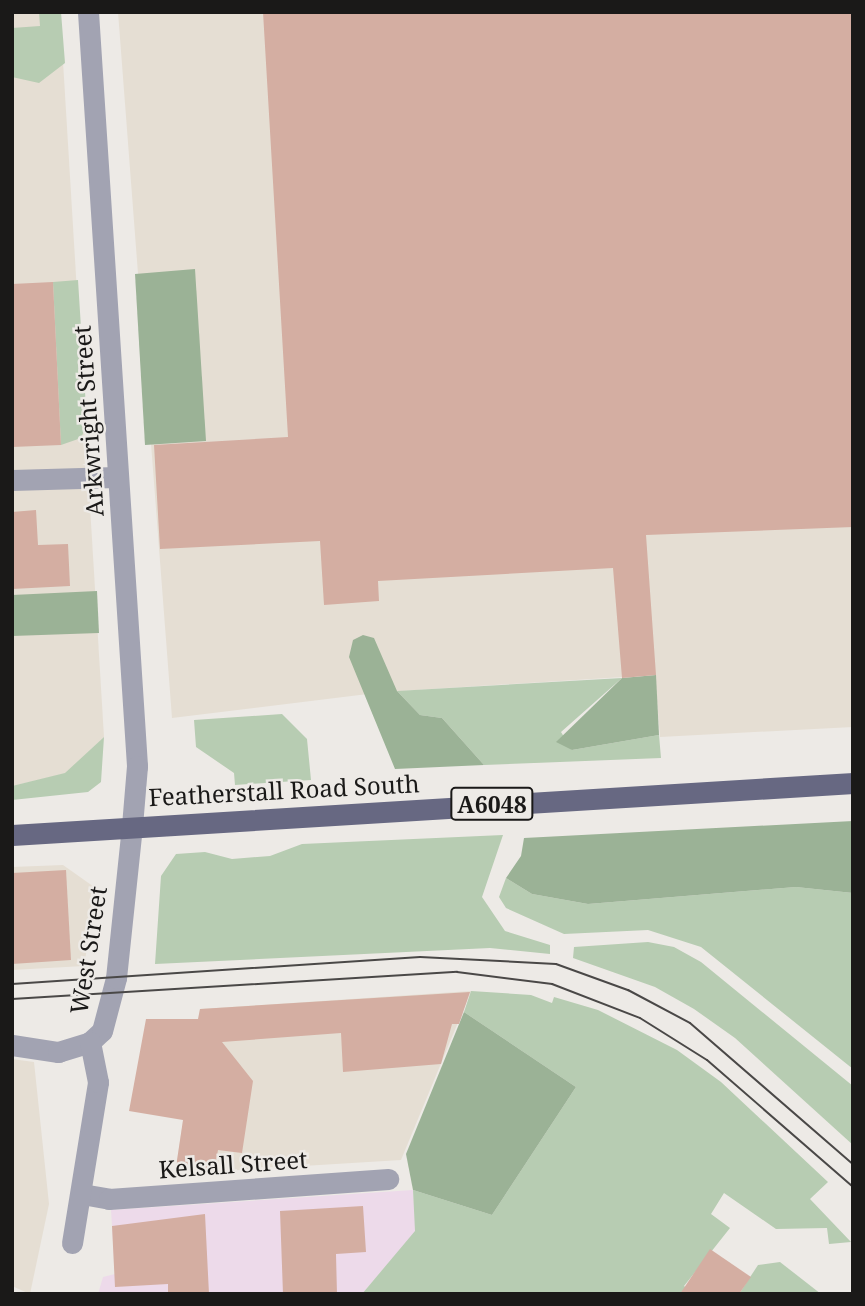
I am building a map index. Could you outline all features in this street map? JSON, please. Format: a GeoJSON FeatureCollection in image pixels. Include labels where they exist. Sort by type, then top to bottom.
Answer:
{"type":"FeatureCollection","features":[{"type":"Feature","properties":{"kind":"main road","name":"Featherstall Road South"},"geometry":{"type":"LineString","coordinates":[[12,835],[132,825],[853,783]]}},
{"type":"Feature","properties":{"kind":"street","name":"Arkwright Street"},"geometry":{"type":"LineString","coordinates":[[88,12],[116,477],[137,766],[132,825]]}},
{"type":"Feature","properties":{"kind":"street"},"geometry":{"type":"LineString","coordinates":[[12,480],[116,477]]}},
{"type":"Feature","properties":{"kind":"street","name":"West Street"},"geometry":{"type":"LineString","coordinates":[[72,1243],[98,1082],[90,1042],[102,1031],[113,992],[132,825]]}},
{"type":"Feature","properties":{"kind":"street"},"geometry":{"type":"LineString","coordinates":[[12,1045],[58,1052],[90,1042]]}},
{"type":"Feature","properties":{"kind":"street","name":"Kelsall Street"},"geometry":{"type":"LineString","coordinates":[[82,1194],[109,1199],[388,1179]]}},
{"type":"Feature","properties":{"kind":"shaded area"},"geometry":{"type":"Polygon","coordinates":[[[12,12],[60,12],[104,737],[65,774],[12,786],[12,12]]]}},
{"type":"Feature","properties":{"kind":"shaded area"},"geometry":{"type":"Polygon","coordinates":[[[118,12],[853,12],[853,727],[660,737],[655,675],[384,692],[172,718],[118,12]]]}},
{"type":"Feature","properties":{"kind":"shaded area"},"geometry":{"type":"Polygon","coordinates":[[[63,865],[97,889],[84,966],[12,970],[12,867],[63,865]]]}},
{"type":"Feature","properties":{"kind":"shaded area"},"geometry":{"type":"Polygon","coordinates":[[[471,991],[401,1160],[175,1174],[200,1009],[471,991]]]}},
{"type":"Feature","properties":{"kind":"shaded area"},"geometry":{"type":"Polygon","coordinates":[[[12,1059],[34,1062],[49,1204],[30,1294],[12,1286],[12,1059]]]}},
{"type":"Feature","properties":{"kind":"shaded area"},"geometry":{"type":"Polygon","coordinates":[[[413,1190],[416,1231],[362,1294],[98,1294],[103,1277],[115,1274],[111,1210],[413,1190]]]}},
{"type":"Feature","properties":{"kind":"green space"},"geometry":{"type":"Polygon","coordinates":[[[39,12],[61,12],[65,63],[39,83],[12,77],[12,28],[40,26],[39,12]]]}},
{"type":"Feature","properties":{"kind":"green space"},"geometry":{"type":"Polygon","coordinates":[[[195,269],[206,441],[145,445],[135,274],[195,269]]]}},
{"type":"Feature","properties":{"kind":"green space"},"geometry":{"type":"Polygon","coordinates":[[[78,280],[87,424],[81,438],[61,445],[53,282],[78,280]]]}},
{"type":"Feature","properties":{"kind":"green space"},"geometry":{"type":"Polygon","coordinates":[[[97,591],[99,633],[12,636],[12,595],[97,591]]]}},
{"type":"Feature","properties":{"kind":"green space"},"geometry":{"type":"Polygon","coordinates":[[[363,635],[374,638],[397,691],[420,715],[442,718],[484,765],[395,769],[349,657],[353,640],[363,635]]]}},
{"type":"Feature","properties":{"kind":"green space"},"geometry":{"type":"Polygon","coordinates":[[[656,675],[659,735],[572,750],[556,742],[622,678],[656,675]]]}},
{"type":"Feature","properties":{"kind":"green space"},"geometry":{"type":"Polygon","coordinates":[[[622,678],[561,732],[572,750],[659,735],[661,758],[484,765],[442,718],[420,715],[397,691],[622,678]]]}},
{"type":"Feature","properties":{"kind":"green space"},"geometry":{"type":"Polygon","coordinates":[[[282,714],[307,739],[311,780],[235,785],[234,773],[196,747],[194,720],[282,714]]]}},
{"type":"Feature","properties":{"kind":"green space"},"geometry":{"type":"Polygon","coordinates":[[[104,737],[101,782],[88,792],[12,800],[12,786],[65,773],[104,737]]]}},
{"type":"Feature","properties":{"kind":"green space"},"geometry":{"type":"Polygon","coordinates":[[[853,821],[853,893],[796,887],[588,904],[532,894],[506,878],[521,856],[524,838],[853,821]]]}},
{"type":"Feature","properties":{"kind":"green space"},"geometry":{"type":"Polygon","coordinates":[[[503,835],[482,897],[505,931],[550,945],[550,954],[490,948],[155,964],[161,876],[176,854],[205,852],[232,859],[270,856],[302,844],[503,835]]]}},
{"type":"Feature","properties":{"kind":"green space"},"geometry":{"type":"Polygon","coordinates":[[[506,878],[532,894],[588,904],[796,887],[853,893],[853,1069],[701,947],[648,930],[564,934],[506,908],[499,897],[506,878]]]}},
{"type":"Feature","properties":{"kind":"green space"},"geometry":{"type":"Polygon","coordinates":[[[648,942],[674,947],[701,962],[853,1086],[853,1145],[735,1038],[694,1009],[655,987],[573,958],[574,947],[648,942]]]}},
{"type":"Feature","properties":{"kind":"green space"},"geometry":{"type":"Polygon","coordinates":[[[471,991],[531,995],[552,1003],[554,997],[598,1010],[677,1050],[721,1082],[828,1182],[810,1199],[851,1242],[829,1244],[827,1228],[776,1229],[724,1193],[711,1214],[730,1228],[684,1286],[694,1294],[362,1294],[415,1231],[413,1190],[492,1215],[576,1087],[464,1012],[471,991]]]}},
{"type":"Feature","properties":{"kind":"green space"},"geometry":{"type":"Polygon","coordinates":[[[464,1012],[576,1087],[492,1215],[413,1190],[406,1154],[464,1012]]]}},
{"type":"Feature","properties":{"kind":"green space"},"geometry":{"type":"Polygon","coordinates":[[[780,1262],[821,1294],[739,1294],[758,1265],[780,1262]]]}},
{"type":"Feature","properties":{"kind":"building"},"geometry":{"type":"Polygon","coordinates":[[[263,12],[853,12],[853,527],[646,535],[656,675],[622,678],[613,568],[378,581],[379,601],[324,605],[320,541],[160,549],[154,445],[288,437],[263,12]]]}},
{"type":"Feature","properties":{"kind":"building"},"geometry":{"type":"Polygon","coordinates":[[[53,282],[61,445],[12,447],[12,284],[53,282]]]}},
{"type":"Feature","properties":{"kind":"building"},"geometry":{"type":"Polygon","coordinates":[[[36,510],[38,545],[68,544],[70,586],[12,589],[12,512],[36,510]]]}},
{"type":"Feature","properties":{"kind":"building"},"geometry":{"type":"Polygon","coordinates":[[[66,870],[71,960],[12,964],[12,873],[66,870]]]}},
{"type":"Feature","properties":{"kind":"building"},"geometry":{"type":"Polygon","coordinates":[[[470,992],[459,1024],[452,1024],[441,1064],[343,1072],[341,1033],[222,1042],[253,1081],[242,1153],[218,1150],[214,1172],[176,1167],[183,1120],[129,1111],[146,1019],[198,1019],[200,1009],[470,992]]]}},
{"type":"Feature","properties":{"kind":"building"},"geometry":{"type":"Polygon","coordinates":[[[363,1206],[366,1252],[336,1254],[337,1294],[283,1294],[280,1211],[363,1206]]]}},
{"type":"Feature","properties":{"kind":"building"},"geometry":{"type":"Polygon","coordinates":[[[205,1214],[209,1294],[168,1294],[168,1284],[115,1287],[112,1226],[205,1214]]]}},
{"type":"Feature","properties":{"kind":"building"},"geometry":{"type":"Polygon","coordinates":[[[710,1249],[751,1277],[739,1294],[680,1294],[710,1249]]]}},
{"type":"Feature","properties":{"kind":"tram line"},"geometry":{"type":"LineString","coordinates":[[12,984],[420,957],[556,964],[628,990],[690,1023],[853,1164]]}},
{"type":"Feature","properties":{"kind":"tram line"},"geometry":{"type":"LineString","coordinates":[[12,999],[457,972],[552,984],[640,1018],[707,1060],[853,1187]]}}]}
